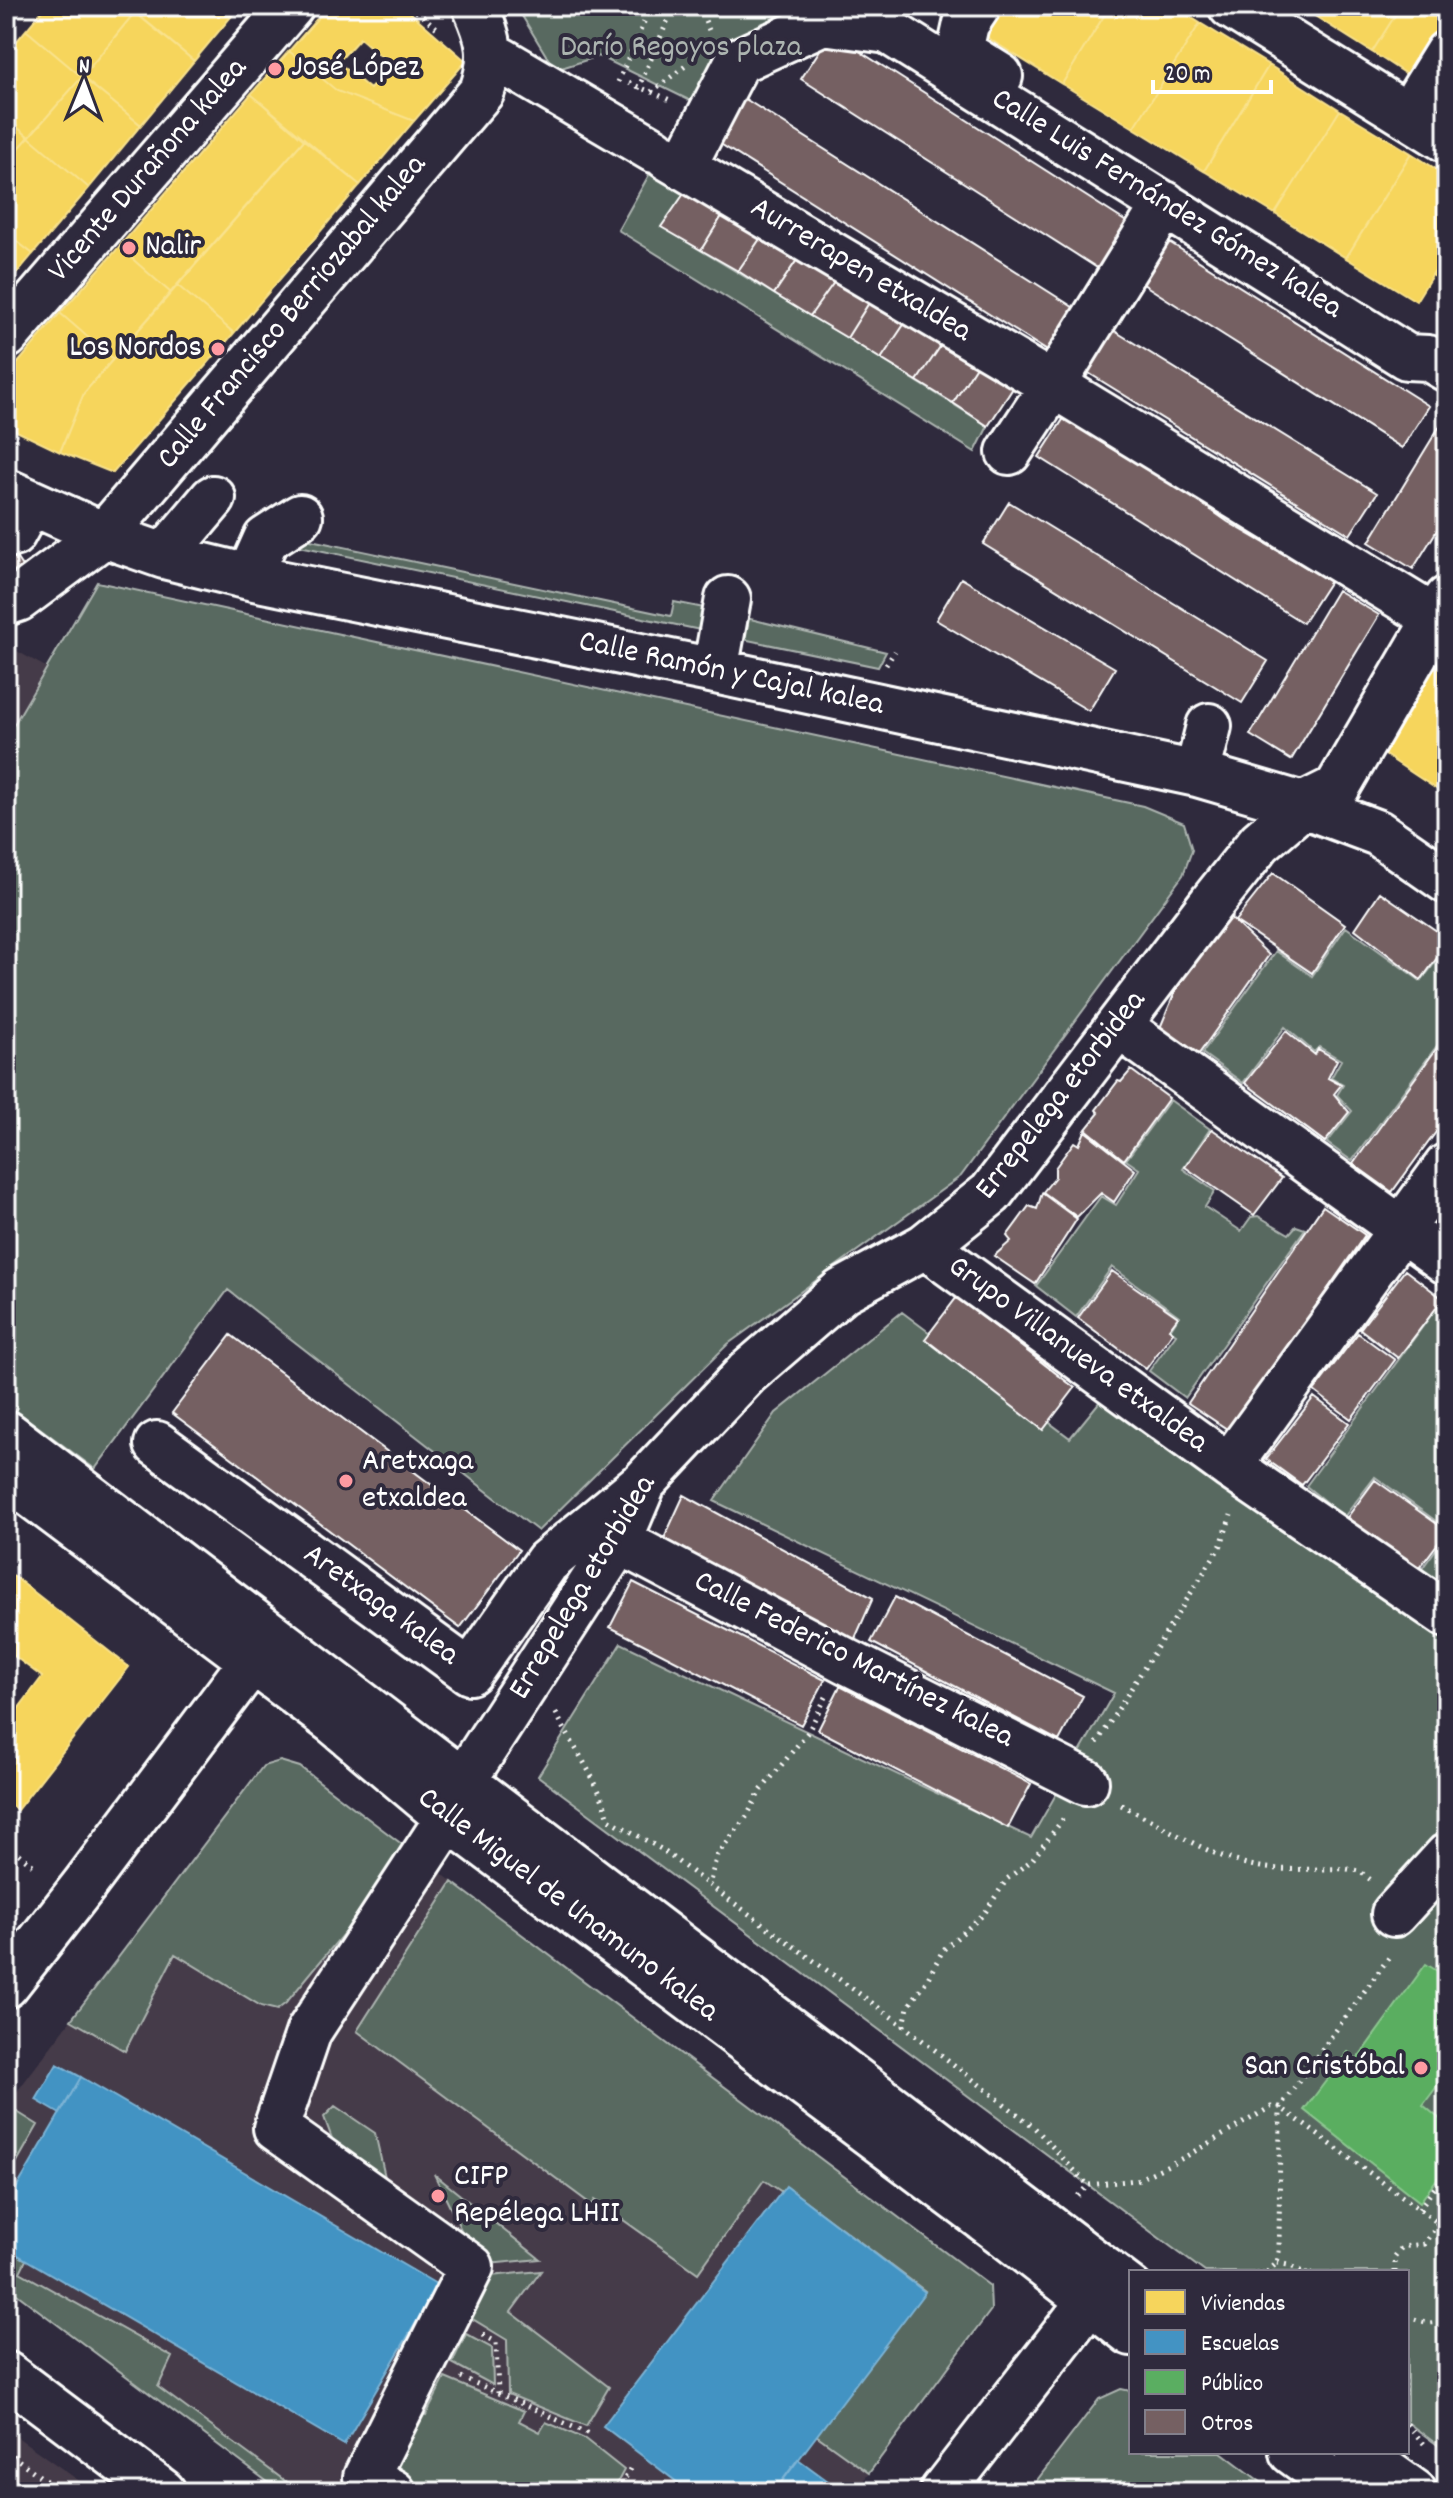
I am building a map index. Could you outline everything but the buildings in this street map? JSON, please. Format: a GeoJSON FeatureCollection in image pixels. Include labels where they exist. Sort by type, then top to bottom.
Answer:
{"type":"FeatureCollection","features":[{"type":"Feature","properties":{"kind":"street","name":"Vicente Durañona kalea"},"geometry":{"type":"LineString","coordinates":[[6,336],[291,6]]}},
{"type":"Feature","properties":{"kind":"street"},"geometry":{"type":"LineString","coordinates":[[475,6],[494,84]]}},
{"type":"Feature","properties":{"kind":"street","name":"Calle Luis Fernández Gómez kalea"},"geometry":{"type":"LineString","coordinates":[[978,6],[966,24],[960,51],[1404,325],[1430,328],[1447,338]]}},
{"type":"Feature","properties":{"kind":"street"},"geometry":{"type":"LineString","coordinates":[[1231,6],[1447,140]]}},
{"type":"Feature","properties":{"kind":"street","name":"Calle Luis Fernández Gómez kalea"},"geometry":{"type":"LineString","coordinates":[[668,158],[738,61],[823,22],[888,31],[1407,357],[1428,358],[1447,369]]}},
{"type":"Feature","properties":{"kind":"street"},"geometry":{"type":"LineString","coordinates":[[1421,95],[1447,53]]}},
{"type":"Feature","properties":{"kind":"street","name":"Aurrerapen etxaldea"},"geometry":{"type":"LineString","coordinates":[[494,84],[668,158],[1441,609]]}},
{"type":"Feature","properties":{"kind":"street","name":"Calle Francisco Berriozabal kalea"},"geometry":{"type":"LineString","coordinates":[[6,603],[18,599],[104,535],[494,84]]}},
{"type":"Feature","properties":{"kind":"street"},"geometry":{"type":"LineString","coordinates":[[1009,452],[1165,204]]}},
{"type":"Feature","properties":{"kind":"street"},"geometry":{"type":"LineString","coordinates":[[164,556],[213,498]]}},
{"type":"Feature","properties":{"kind":"street","name":"Calle Ramón y Cajal kalea"},"geometry":{"type":"LineString","coordinates":[[14,510],[104,535],[164,556],[249,577],[715,671],[1197,774],[1303,805],[1378,833],[1447,881]]}},
{"type":"Feature","properties":{"kind":"street"},"geometry":{"type":"LineString","coordinates":[[249,577],[266,539],[300,517]]}},
{"type":"Feature","properties":{"kind":"street"},"geometry":{"type":"LineString","coordinates":[[715,671],[728,599]]}},
{"type":"Feature","properties":{"kind":"street","name":"Errepelega etorbidea"},"geometry":{"type":"LineString","coordinates":[[393,2492],[366,2477],[471,2267],[276,2128],[309,2031],[619,1541],[644,1482],[747,1373],[842,1291],[925,1246],[991,1193],[1260,842],[1303,805],[1337,788],[1441,609]]}},
{"type":"Feature","properties":{"kind":"street"},"geometry":{"type":"LineString","coordinates":[[1197,774],[1209,726]]}},
{"type":"Feature","properties":{"kind":"street"},"geometry":{"type":"LineString","coordinates":[[1119,1026],[1447,1262]]}},
{"type":"Feature","properties":{"kind":"street","name":"Grupo Villanueva etxaldea"},"geometry":{"type":"LineString","coordinates":[[1237,1471],[1447,1166]]}},
{"type":"Feature","properties":{"kind":"street","name":"Grupo Villanueva etxaldea"},"geometry":{"type":"LineString","coordinates":[[925,1246],[1237,1471],[1447,1615]]}},
{"type":"Feature","properties":{"kind":"street","name":"Calle Miguel de Unamuno kalea"},"geometry":{"type":"LineString","coordinates":[[6,1433],[262,1647],[456,1799],[1111,2289],[1129,2329]]}},
{"type":"Feature","properties":{"kind":"street","name":"Aretxaga kalea"},"geometry":{"type":"LineString","coordinates":[[157,1444],[470,1672],[547,1562],[644,1482]]}},
{"type":"Feature","properties":{"kind":"street","name":"Calle Miguel de Unamuno kalea"},"geometry":{"type":"LineString","coordinates":[[6,1476],[262,1647]]}},
{"type":"Feature","properties":{"kind":"street","name":"Calle Federico Martínez kalea"},"geometry":{"type":"LineString","coordinates":[[619,1541],[846,1661],[1101,1777]]}},
{"type":"Feature","properties":{"kind":"street"},"geometry":{"type":"LineString","coordinates":[[6,1985],[262,1647]]}},
{"type":"Feature","properties":{"kind":"street"},"geometry":{"type":"LineString","coordinates":[[1390,1915],[1447,1856]]}},
{"type":"Feature","properties":{"kind":"street"},"geometry":{"type":"LineString","coordinates":[[942,2492],[1111,2289]]}},
{"type":"Feature","properties":{"kind":"street"},"geometry":{"type":"LineString","coordinates":[[6,2374],[163,2492]]}},
{"type":"Feature","properties":{"kind":"street"},"geometry":{"type":"LineString","coordinates":[[1295,2454],[1347,2492]]}},
{"type":"Feature","properties":{"kind":"street"},"geometry":{"type":"LineString","coordinates":[[1361,2454],[1414,2492]]}},
{"type":"Feature","properties":{"kind":"path"},"geometry":{"type":"LineString","coordinates":[[619,79],[651,6]]}},
{"type":"Feature","properties":{"kind":"path"},"geometry":{"type":"LineString","coordinates":[[638,87],[674,6]]}},
{"type":"Feature","properties":{"kind":"path"},"geometry":{"type":"LineString","coordinates":[[699,6],[713,40]]}},
{"type":"Feature","properties":{"kind":"path"},"geometry":{"type":"LineString","coordinates":[[606,74],[651,92],[699,56]]}},
{"type":"Feature","properties":{"kind":"path"},"geometry":{"type":"LineString","coordinates":[[1237,1471],[1221,1545],[1101,1777],[1194,1844],[1225,1857],[1256,1866],[1359,1871],[1390,1915],[1280,2107],[1277,2263],[1283,2270]]}},
{"type":"Feature","properties":{"kind":"path"},"geometry":{"type":"LineString","coordinates":[[709,1885],[717,1855],[747,1816],[759,1793],[808,1732],[832,1686]]}},
{"type":"Feature","properties":{"kind":"path"},"geometry":{"type":"LineString","coordinates":[[554,1709],[571,1744],[601,1791],[609,1819],[661,1849],[904,2026],[1034,2127],[1088,2185]]}},
{"type":"Feature","properties":{"kind":"path"},"geometry":{"type":"LineString","coordinates":[[904,2026],[908,2007],[943,1950],[984,1914],[1007,1879],[1033,1859],[1063,1819]]}},
{"type":"Feature","properties":{"kind":"path"},"geometry":{"type":"LineString","coordinates":[[6,1844],[34,1866]]}},
{"type":"Feature","properties":{"kind":"path"},"geometry":{"type":"LineString","coordinates":[[1070,2205],[1088,2185],[1137,2180],[1183,2158],[1271,2107],[1280,2107],[1438,2223],[1447,2222]]}},
{"type":"Feature","properties":{"kind":"path"},"geometry":{"type":"LineString","coordinates":[[1419,2209],[1447,2171]]}},
{"type":"Feature","properties":{"kind":"path"},"geometry":{"type":"LineString","coordinates":[[1395,2270],[1395,2256],[1402,2247],[1424,2244],[1438,2223]]}},
{"type":"Feature","properties":{"kind":"path"},"geometry":{"type":"LineString","coordinates":[[1269,2270],[1277,2263]]}},
{"type":"Feature","properties":{"kind":"path"},"geometry":{"type":"LineString","coordinates":[[1277,2263],[1299,2270]]}},
{"type":"Feature","properties":{"kind":"path"},"geometry":{"type":"LineString","coordinates":[[1409,2318],[1429,2323],[1447,2321]]}},
{"type":"Feature","properties":{"kind":"path"},"geometry":{"type":"LineString","coordinates":[[473,2329],[496,2342],[498,2393]]}},
{"type":"Feature","properties":{"kind":"path"},"geometry":{"type":"LineString","coordinates":[[450,2373],[591,2435]]}},
{"type":"Feature","properties":{"kind":"path"},"geometry":{"type":"LineString","coordinates":[[6,2451],[61,2492]]}},
{"type":"Feature","properties":{"kind":"path"},"geometry":{"type":"LineString","coordinates":[[618,2492],[632,2465]]}},
{"type":"Feature","properties":{"kind":"shaded area"},"geometry":{"type":"Polygon","coordinates":[[[6,645],[51,670],[6,746],[6,645]]]}},
{"type":"Feature","properties":{"kind":"shaded area","name":"CIFP Repélega LHII"},"geometry":{"type":"Polygon","coordinates":[[[280,1761],[300,1767],[990,2286],[991,2310],[855,2492],[281,2492],[6,2286],[6,2106],[263,1766],[280,1761]]]}},
{"type":"Feature","properties":{"kind":"shaded area"},"geometry":{"type":"Polygon","coordinates":[[[6,2429],[95,2492],[6,2492],[6,2429]]]}},
{"type":"Feature","properties":{"kind":"green space","name":"Darío Regoyos plaza"},"geometry":{"type":"Polygon","coordinates":[[[516,6],[899,6],[906,11],[816,16],[697,104],[599,56],[555,70],[516,6]]]}},
{"type":"Feature","properties":{"kind":"green space"},"geometry":{"type":"Polygon","coordinates":[[[654,166],[689,187],[662,227],[988,426],[975,452],[618,230],[654,166]]]}},
{"type":"Feature","properties":{"kind":"green space"},"geometry":{"type":"Polygon","coordinates":[[[287,535],[671,616],[674,602],[714,610],[710,632],[285,543],[287,535]]]}},
{"type":"Feature","properties":{"kind":"green space"},"geometry":{"type":"Polygon","coordinates":[[[97,582],[1143,806],[1184,823],[1192,850],[1183,875],[961,1176],[728,1344],[538,1531],[228,1290],[95,1469],[6,1403],[6,738],[97,582]]]}},
{"type":"Feature","properties":{"kind":"green space"},"geometry":{"type":"Polygon","coordinates":[[[738,616],[886,652],[878,667],[733,637],[738,616]]]}},
{"type":"Feature","properties":{"kind":"green space"},"geometry":{"type":"Polygon","coordinates":[[[1346,927],[1421,981],[1447,947],[1447,1032],[1352,1161],[1327,1143],[1352,1111],[1337,1095],[1343,1085],[1331,1078],[1341,1060],[1319,1047],[1314,1052],[1285,1027],[1243,1083],[1202,1053],[1276,951],[1312,976],[1346,927]]]}},
{"type":"Feature","properties":{"kind":"green space"},"geometry":{"type":"Polygon","coordinates":[[[1170,1100],[1210,1129],[1183,1169],[1215,1191],[1205,1207],[1241,1231],[1251,1217],[1258,1216],[1289,1234],[1296,1226],[1305,1229],[1185,1398],[1149,1371],[1176,1334],[1170,1330],[1179,1316],[1112,1267],[1076,1317],[1036,1286],[1101,1196],[1116,1205],[1139,1169],[1126,1160],[1170,1100]]]}},
{"type":"Feature","properties":{"kind":"green space"},"geometry":{"type":"Polygon","coordinates":[[[1443,1299],[1447,1302],[1447,1529],[1375,1477],[1344,1517],[1306,1486],[1443,1299]]]}},
{"type":"Feature","properties":{"kind":"green space"},"geometry":{"type":"Polygon","coordinates":[[[902,1312],[1070,1438],[1118,1379],[1447,1604],[1447,2452],[1409,2424],[1409,2270],[1202,2270],[538,1776],[621,1643],[1031,1838],[1114,1693],[714,1501],[776,1413],[902,1312]]]}},
{"type":"Feature","properties":{"kind":"green space"},"geometry":{"type":"Polygon","coordinates":[[[1447,1534],[1447,1589],[1421,1570],[1447,1534]]]}},
{"type":"Feature","properties":{"kind":"green space"},"geometry":{"type":"Polygon","coordinates":[[[280,1761],[300,1767],[407,1848],[392,1875],[277,2010],[261,2006],[175,1954],[125,2051],[71,2020],[263,1766],[280,1761]]]}},
{"type":"Feature","properties":{"kind":"green space"},"geometry":{"type":"Polygon","coordinates":[[[452,1882],[990,2286],[991,2310],[869,2473],[816,2435],[925,2291],[787,2187],[782,2192],[764,2180],[698,2273],[595,2200],[592,2205],[357,2031],[452,1882]]]}},
{"type":"Feature","properties":{"kind":"green space"},"geometry":{"type":"Polygon","coordinates":[[[6,2105],[38,2125],[6,2181],[6,2105]]]}},
{"type":"Feature","properties":{"kind":"green space"},"geometry":{"type":"Polygon","coordinates":[[[335,2106],[375,2133],[390,2199],[343,2168],[324,2117],[335,2106]]]}},
{"type":"Feature","properties":{"kind":"green space"},"geometry":{"type":"Polygon","coordinates":[[[434,2174],[540,2259],[478,2265],[434,2174]]]}},
{"type":"Feature","properties":{"kind":"green space"},"geometry":{"type":"Polygon","coordinates":[[[6,2248],[26,2260],[20,2272],[172,2357],[158,2387],[300,2492],[281,2492],[6,2286],[6,2248]]]}},
{"type":"Feature","properties":{"kind":"green space"},"geometry":{"type":"Polygon","coordinates":[[[541,2271],[511,2312],[609,2387],[586,2426],[508,2394],[507,2340],[471,2318],[490,2276],[541,2271]]]}},
{"type":"Feature","properties":{"kind":"green space"},"geometry":{"type":"Polygon","coordinates":[[[466,2334],[492,2348],[493,2385],[452,2363],[466,2334]]]}},
{"type":"Feature","properties":{"kind":"green space"},"geometry":{"type":"Polygon","coordinates":[[[445,2378],[524,2411],[519,2421],[540,2432],[546,2422],[585,2439],[624,2470],[613,2491],[601,2484],[596,2492],[420,2492],[401,2481],[402,2470],[385,2456],[411,2410],[426,2415],[445,2378]]]}},
{"type":"Feature","properties":{"kind":"green space"},"geometry":{"type":"Polygon","coordinates":[[[1121,2389],[1129,2391],[1129,2454],[1224,2454],[1274,2492],[1028,2492],[1099,2399],[1121,2389]]]}},
{"type":"Feature","properties":{"kind":"place","name":"José López"},"geometry":{"type":"Point","coordinates":[275,69]}},
{"type":"Feature","properties":{"kind":"place","name":"Nalir"},"geometry":{"type":"Point","coordinates":[129,248]}},
{"type":"Feature","properties":{"kind":"place","name":"Los Nordos"},"geometry":{"type":"Point","coordinates":[218,349]}},
{"type":"Feature","properties":{"kind":"place","name":"Aretxaga etxaldea"},"geometry":{"type":"Point","coordinates":[346,1481]}},
{"type":"Feature","properties":{"kind":"place","name":"San Cristóbal"},"geometry":{"type":"Point","coordinates":[1421,2068]}},
{"type":"Feature","properties":{"kind":"place","name":"CIFP Repélega LHII"},"geometry":{"type":"Point","coordinates":[438,2196]}}]}
